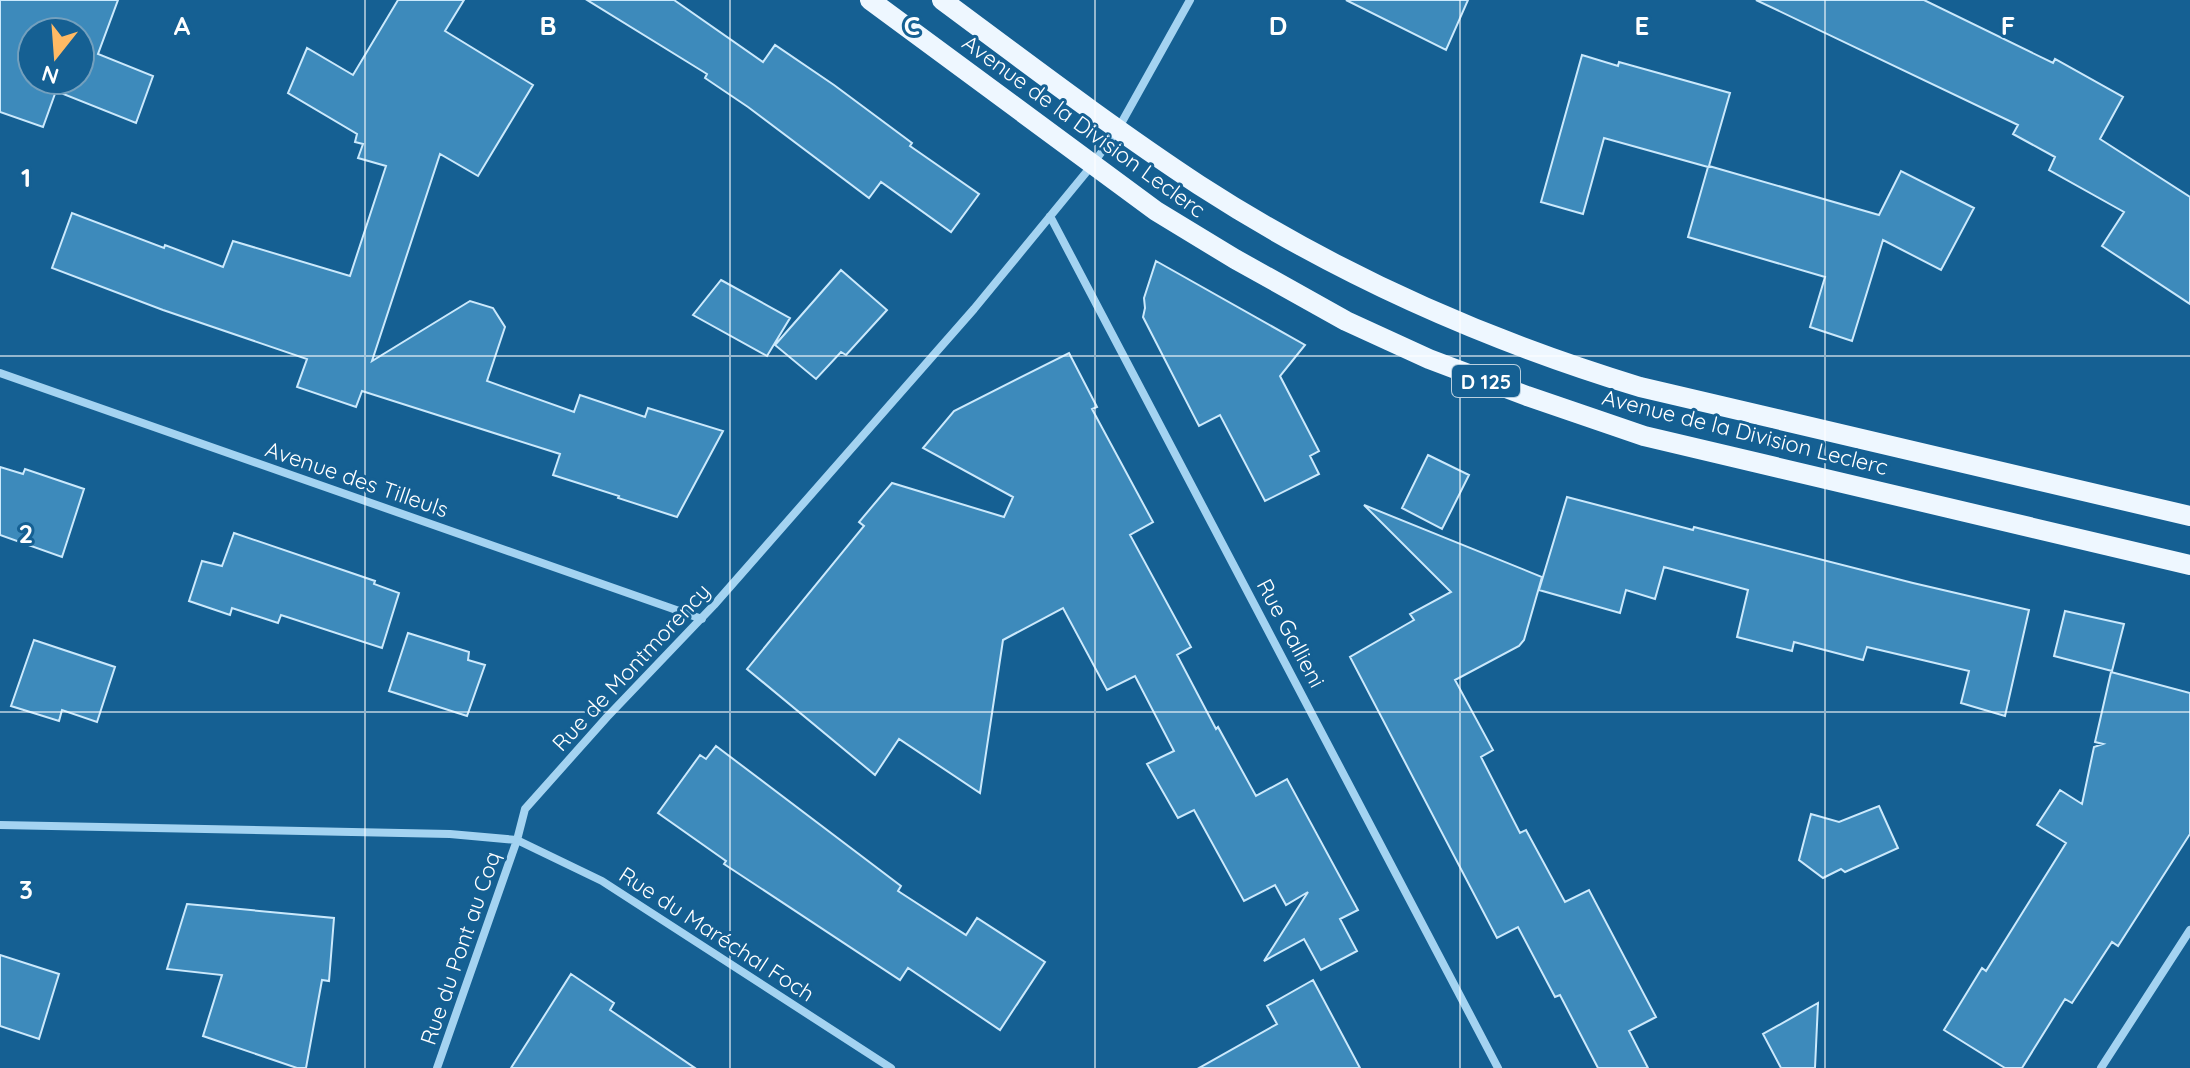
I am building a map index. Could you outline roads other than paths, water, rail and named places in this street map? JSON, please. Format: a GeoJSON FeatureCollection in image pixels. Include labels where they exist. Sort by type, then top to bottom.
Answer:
{"type":"FeatureCollection","features":[{"type":"Feature","properties":{"kind":"main road","name":"Avenue de la Division Leclerc"},"geometry":{"type":"LineString","coordinates":[[870,0],[1156,211],[1346,321],[1429,359],[1644,436],[2190,565]]}},
{"type":"Feature","properties":{"kind":"main road","name":"Avenue de la Division Leclerc"},"geometry":{"type":"LineString","coordinates":[[942,0],[1118,129],[1222,199],[1416,304],[1575,368],[1640,387],[2190,516]]}},
{"type":"Feature","properties":{"kind":"street","name":"Rue de Montmorency"},"geometry":{"type":"LineString","coordinates":[[517,840],[525,809],[607,717],[702,619],[974,309],[1093,164],[1118,129],[1190,0]]}},
{"type":"Feature","properties":{"kind":"street","name":"Rue Gallieni"},"geometry":{"type":"LineString","coordinates":[[1050,216],[1498,1068]]}},
{"type":"Feature","properties":{"kind":"street","name":"Avenue des Tilleuls"},"geometry":{"type":"LineString","coordinates":[[0,373],[702,619]]}},
{"type":"Feature","properties":{"kind":"street"},"geometry":{"type":"LineString","coordinates":[[0,825],[450,834],[517,840]]}},
{"type":"Feature","properties":{"kind":"street","name":"Rue du Pont au Coq"},"geometry":{"type":"LineString","coordinates":[[437,1068],[517,840]]}},
{"type":"Feature","properties":{"kind":"street","name":"Rue du Maréchal Foch"},"geometry":{"type":"LineString","coordinates":[[517,840],[602,881],[891,1068]]}},
{"type":"Feature","properties":{"kind":"street"},"geometry":{"type":"LineString","coordinates":[[2101,1068],[2190,930]]}}]}
